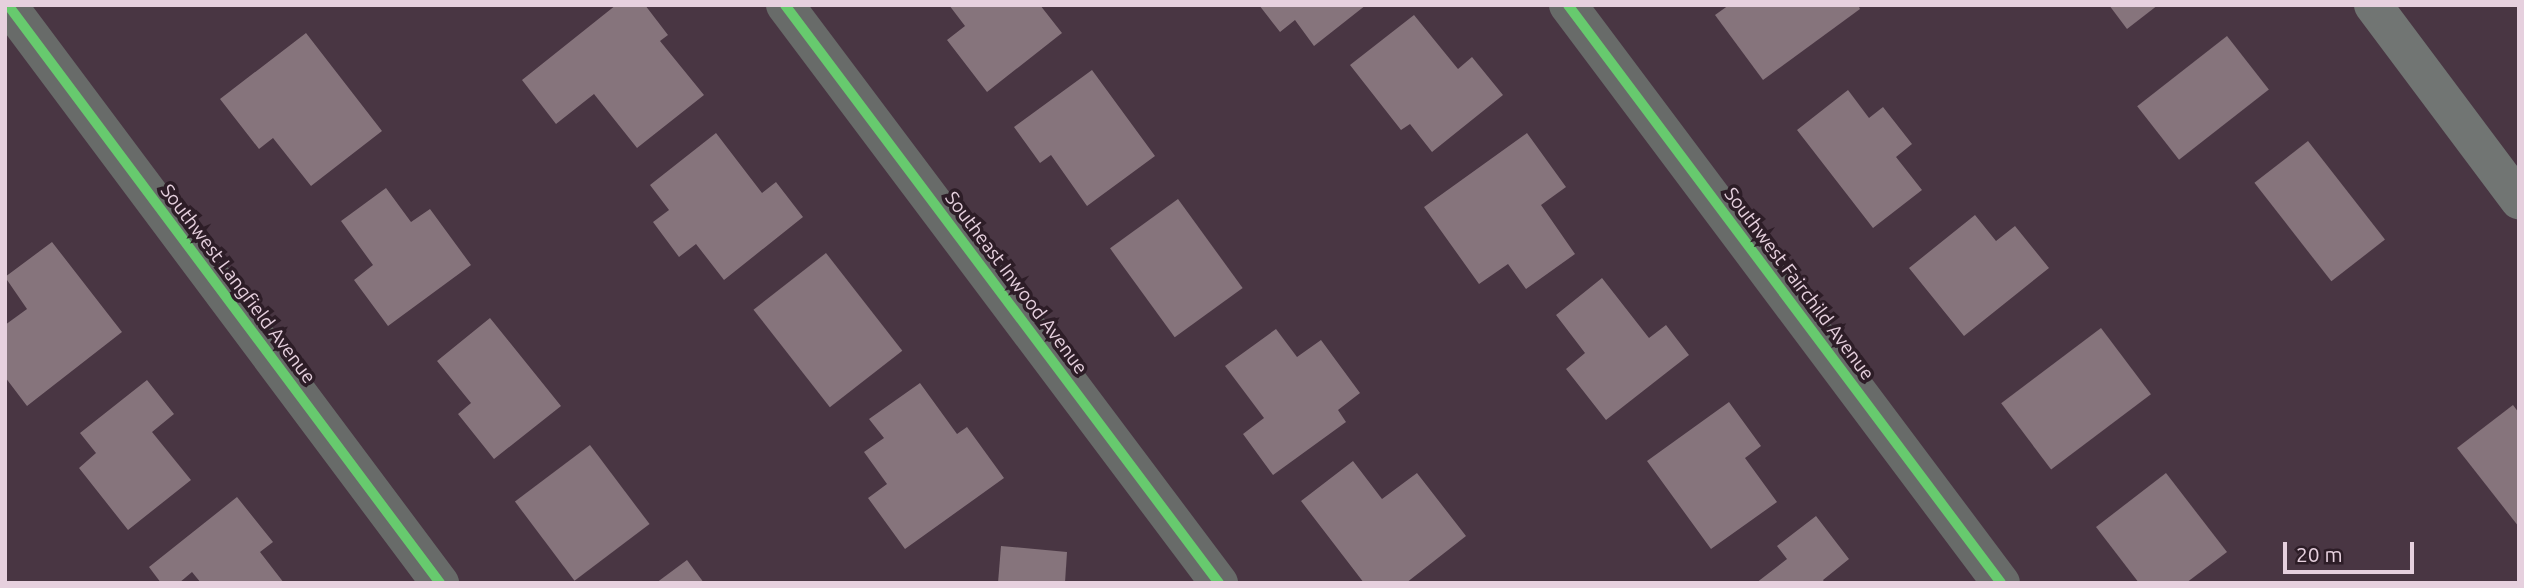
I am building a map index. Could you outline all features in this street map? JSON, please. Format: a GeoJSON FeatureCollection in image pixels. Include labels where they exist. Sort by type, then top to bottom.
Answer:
{"type":"FeatureCollection","features":[{"type":"Feature","properties":{"kind":"street","name":"Southwest Langfield Avenue"},"geometry":{"type":"LineString","coordinates":[[8,5],[440,583]]}},
{"type":"Feature","properties":{"kind":"street","name":"Southeast Inwood Avenue"},"geometry":{"type":"LineString","coordinates":[[785,5],[1219,583]]}},
{"type":"Feature","properties":{"kind":"street","name":"Southwest Fairchild Avenue"},"geometry":{"type":"LineString","coordinates":[[1568,5],[2001,583]]}},
{"type":"Feature","properties":{"kind":"street"},"geometry":{"type":"LineString","coordinates":[[2372,5],[2519,200]]}},
{"type":"Feature","properties":{"kind":"building"},"geometry":{"type":"Polygon","coordinates":[[[616,5],[645,5],[668,35],[660,41],[704,95],[637,148],[594,94],[556,124],[522,80],[616,5]]]}},
{"type":"Feature","properties":{"kind":"building"},"geometry":{"type":"Polygon","coordinates":[[[949,5],[1040,5],[1062,33],[987,92],[947,40],[965,26],[949,5]]]}},
{"type":"Feature","properties":{"kind":"building"},"geometry":{"type":"Polygon","coordinates":[[[1259,5],[1366,5],[1314,46],[1295,20],[1280,32],[1259,5]]]}},
{"type":"Feature","properties":{"kind":"building"},"geometry":{"type":"Polygon","coordinates":[[[1729,5],[1858,5],[1860,9],[1763,80],[1715,15],[1729,5]]]}},
{"type":"Feature","properties":{"kind":"building"},"geometry":{"type":"Polygon","coordinates":[[[2109,5],[2158,5],[2127,29],[2109,5]]]}},
{"type":"Feature","properties":{"kind":"building"},"geometry":{"type":"Polygon","coordinates":[[[1414,15],[1458,69],[1472,57],[1503,95],[1432,152],[1410,124],[1401,130],[1350,65],[1414,15]]]}},
{"type":"Feature","properties":{"kind":"building"},"geometry":{"type":"Polygon","coordinates":[[[306,33],[382,131],[311,186],[273,138],[259,149],[220,99],[306,33]]]}},
{"type":"Feature","properties":{"kind":"building"},"geometry":{"type":"Polygon","coordinates":[[[2227,36],[2269,90],[2179,160],[2137,106],[2227,36]]]}},
{"type":"Feature","properties":{"kind":"building"},"geometry":{"type":"Polygon","coordinates":[[[1092,70],[1155,156],[1087,206],[1051,155],[1040,163],[1014,127],[1092,70]]]}},
{"type":"Feature","properties":{"kind":"building"},"geometry":{"type":"Polygon","coordinates":[[[1848,90],[1869,118],[1883,107],[1912,144],[1896,157],[1922,190],[1873,228],[1797,130],[1848,90]]]}},
{"type":"Feature","properties":{"kind":"building"},"geometry":{"type":"Polygon","coordinates":[[[716,133],[762,193],[776,182],[803,217],[724,280],[696,244],[679,257],[653,222],[669,210],[650,185],[716,133]]]}},
{"type":"Feature","properties":{"kind":"building"},"geometry":{"type":"Polygon","coordinates":[[[1527,133],[1566,187],[1541,205],[1575,254],[1526,289],[1508,264],[1479,284],[1424,207],[1527,133]]]}},
{"type":"Feature","properties":{"kind":"building"},"geometry":{"type":"Polygon","coordinates":[[[2308,141],[2385,240],[2331,281],[2254,183],[2308,141]]]}},
{"type":"Feature","properties":{"kind":"building"},"geometry":{"type":"Polygon","coordinates":[[[386,188],[411,222],[430,209],[471,265],[388,326],[354,280],[373,265],[341,221],[386,188]]]}},
{"type":"Feature","properties":{"kind":"building"},"geometry":{"type":"Polygon","coordinates":[[[1178,199],[1243,288],[1175,337],[1110,248],[1178,199]]]}},
{"type":"Feature","properties":{"kind":"building"},"geometry":{"type":"Polygon","coordinates":[[[1975,215],[1996,241],[2015,226],[2049,268],[1964,336],[1909,268],[1975,215]]]}},
{"type":"Feature","properties":{"kind":"building"},"geometry":{"type":"Polygon","coordinates":[[[52,242],[122,332],[27,406],[5,377],[5,325],[27,309],[5,277],[52,242]]]}},
{"type":"Feature","properties":{"kind":"building"},"geometry":{"type":"Polygon","coordinates":[[[826,253],[902,351],[830,407],[754,310],[826,253]]]}},
{"type":"Feature","properties":{"kind":"building"},"geometry":{"type":"Polygon","coordinates":[[[1602,278],[1649,338],[1666,325],[1689,355],[1606,420],[1566,369],[1585,353],[1556,315],[1602,278]]]}},
{"type":"Feature","properties":{"kind":"building"},"geometry":{"type":"Polygon","coordinates":[[[490,318],[561,406],[494,459],[458,414],[471,403],[437,361],[490,318]]]}},
{"type":"Feature","properties":{"kind":"building"},"geometry":{"type":"Polygon","coordinates":[[[2101,328],[2151,394],[2051,470],[2001,403],[2101,328]]]}},
{"type":"Feature","properties":{"kind":"building"},"geometry":{"type":"Polygon","coordinates":[[[1276,329],[1297,357],[1321,340],[1360,393],[1338,410],[1346,422],[1273,475],[1243,434],[1264,418],[1225,366],[1276,329]]]}},
{"type":"Feature","properties":{"kind":"building"},"geometry":{"type":"Polygon","coordinates":[[[147,380],[174,414],[152,432],[191,480],[128,530],[79,468],[96,453],[80,433],[147,380]]]}},
{"type":"Feature","properties":{"kind":"building"},"geometry":{"type":"Polygon","coordinates":[[[920,383],[957,434],[967,427],[1004,478],[905,549],[868,498],[887,484],[864,452],[884,438],[869,419],[920,383]]]}},
{"type":"Feature","properties":{"kind":"building"},"geometry":{"type":"Polygon","coordinates":[[[1729,402],[1761,446],[1745,458],[1777,502],[1711,549],[1647,461],[1729,402]]]}},
{"type":"Feature","properties":{"kind":"building"},"geometry":{"type":"Polygon","coordinates":[[[2513,405],[2519,413],[2519,527],[2457,448],[2513,405]]]}},
{"type":"Feature","properties":{"kind":"building"},"geometry":{"type":"Polygon","coordinates":[[[590,445],[650,524],[575,581],[515,502],[590,445]]]}},
{"type":"Feature","properties":{"kind":"building"},"geometry":{"type":"Polygon","coordinates":[[[1353,461],[1382,499],[1417,473],[1466,536],[1406,583],[1364,583],[1301,501],[1353,461]]]}},
{"type":"Feature","properties":{"kind":"building"},"geometry":{"type":"Polygon","coordinates":[[[2166,473],[2227,552],[2186,583],[2139,583],[2096,527],[2166,473]]]}},
{"type":"Feature","properties":{"kind":"building"},"geometry":{"type":"Polygon","coordinates":[[[237,497],[273,542],[260,552],[284,583],[201,583],[192,572],[179,583],[161,583],[149,567],[237,497]]]}},
{"type":"Feature","properties":{"kind":"building"},"geometry":{"type":"Polygon","coordinates":[[[1816,516],[1849,559],[1823,580],[1825,583],[1756,583],[1787,559],[1777,546],[1816,516]]]}},
{"type":"Feature","properties":{"kind":"building"},"geometry":{"type":"Polygon","coordinates":[[[1001,546],[1067,552],[1065,583],[998,583],[1001,546]]]}},
{"type":"Feature","properties":{"kind":"building"},"geometry":{"type":"Polygon","coordinates":[[[687,560],[704,583],[656,583],[687,560]]]}},
{"type":"Feature","properties":{"kind":"cycle path"},"geometry":{"type":"LineString","coordinates":[[8,5],[440,583]]}},
{"type":"Feature","properties":{"kind":"cycle path"},"geometry":{"type":"LineString","coordinates":[[785,5],[1219,583]]}},
{"type":"Feature","properties":{"kind":"cycle path"},"geometry":{"type":"LineString","coordinates":[[1568,5],[2001,583]]}}]}
